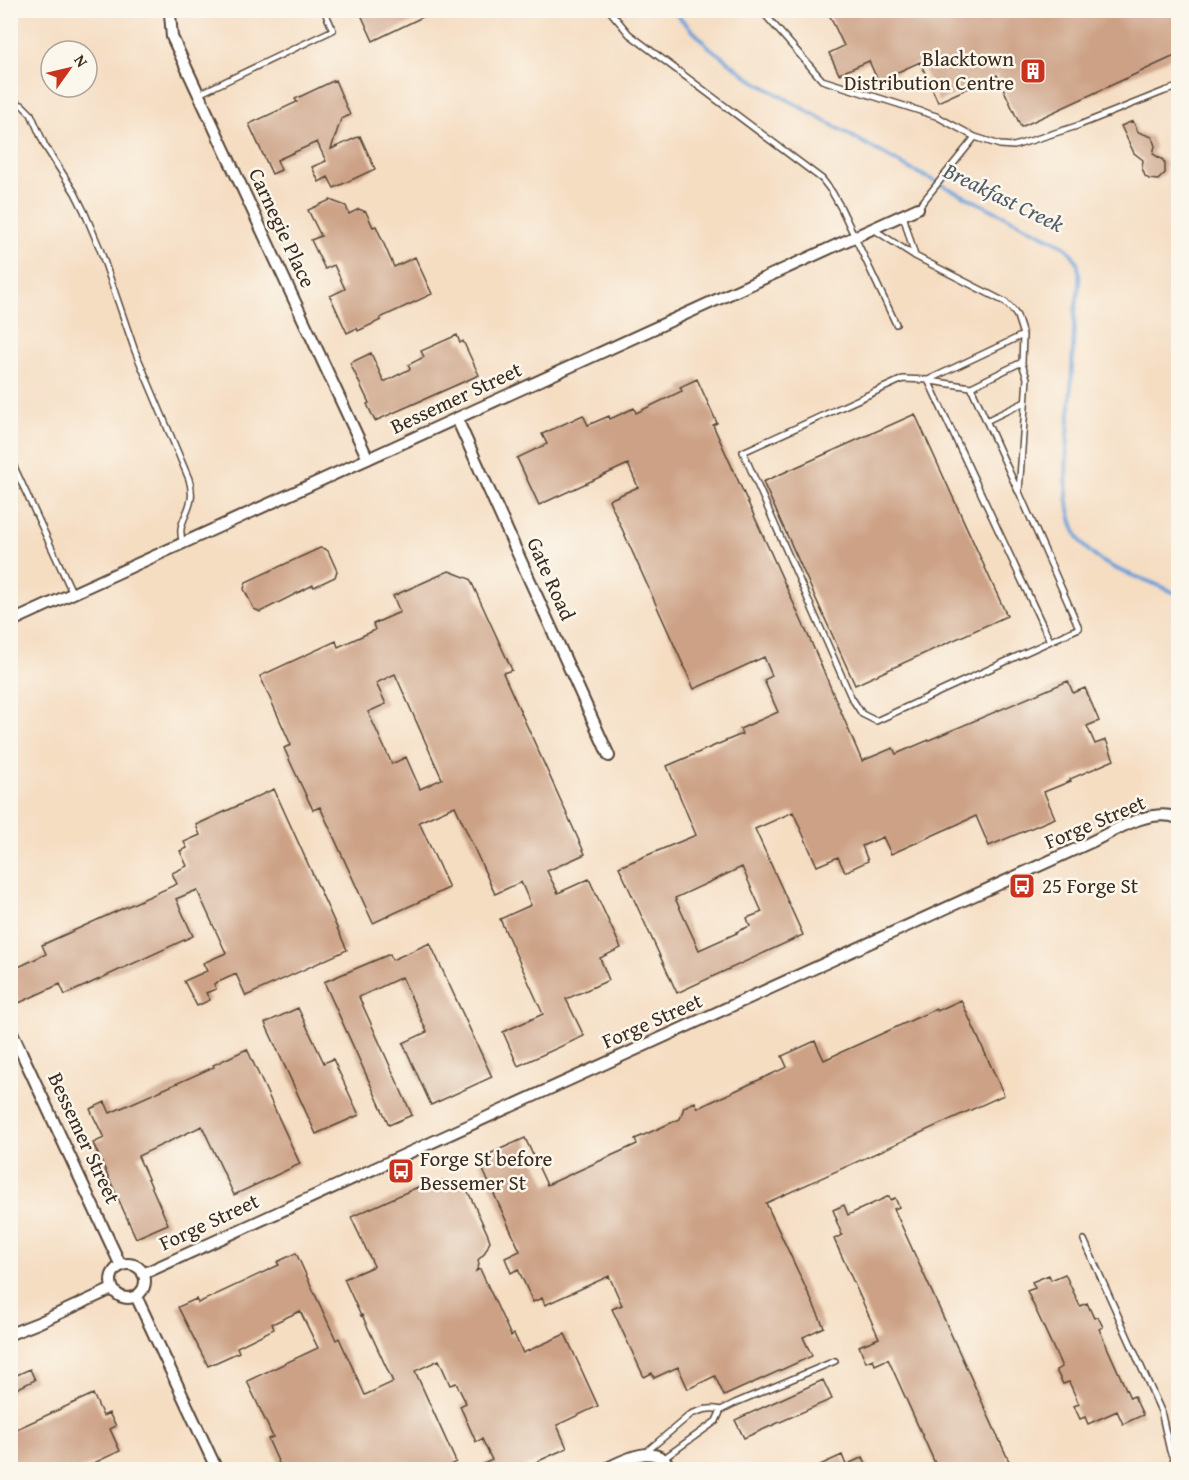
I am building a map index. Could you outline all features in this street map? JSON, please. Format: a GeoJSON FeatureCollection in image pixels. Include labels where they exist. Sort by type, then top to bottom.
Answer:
{"type":"FeatureCollection","features":[{"type":"Feature","properties":{"kind":"street","name":"Carnegie Place"},"geometry":{"type":"LineString","coordinates":[[172,10],[170,14],[172,37],[369,459]]}},
{"type":"Feature","properties":{"kind":"street","name":"Bessemer Street"},"geometry":{"type":"LineString","coordinates":[[10,622],[918,208]]}},
{"type":"Feature","properties":{"kind":"street","name":"Gate Road"},"geometry":{"type":"LineString","coordinates":[[458,419],[609,756]]}},
{"type":"Feature","properties":{"kind":"street","name":"Forge Street"},"geometry":{"type":"LineString","coordinates":[[143,1274],[1136,821],[1154,815],[1179,818]]}},
{"type":"Feature","properties":{"kind":"street","name":"Bessemer Street"},"geometry":{"type":"LineString","coordinates":[[10,1028],[121,1266]]}},
{"type":"Feature","properties":{"kind":"street"},"geometry":{"type":"LineString","coordinates":[[127,1264],[134,1266],[143,1274],[144,1287],[142,1292],[136,1296],[123,1298],[112,1288],[112,1275],[121,1266],[127,1264]]}},
{"type":"Feature","properties":{"kind":"street"},"geometry":{"type":"LineString","coordinates":[[10,1334],[112,1288]]}},
{"type":"Feature","properties":{"kind":"street"},"geometry":{"type":"LineString","coordinates":[[136,1296],[217,1470]]}},
{"type":"Feature","properties":{"kind":"street"},"geometry":{"type":"LineString","coordinates":[[603,1470],[645,1454],[656,1454],[672,1470]]}},
{"type":"Feature","properties":{"kind":"lane"},"geometry":{"type":"LineString","coordinates":[[199,94],[333,30],[324,10]]}},
{"type":"Feature","properties":{"kind":"lane"},"geometry":{"type":"LineString","coordinates":[[609,10],[629,34],[822,179],[832,192],[855,237],[896,324]]}},
{"type":"Feature","properties":{"kind":"lane"},"geometry":{"type":"LineString","coordinates":[[761,10],[822,81],[936,116],[975,137],[1000,145],[1014,146],[1077,126],[1179,87]]}},
{"type":"Feature","properties":{"kind":"lane"},"geometry":{"type":"LineString","coordinates":[[10,103],[22,105],[31,114],[45,146],[80,202],[100,249],[135,351],[189,479],[192,493],[181,526],[183,544]]}},
{"type":"Feature","properties":{"kind":"lane"},"geometry":{"type":"LineString","coordinates":[[918,208],[975,137]]}},
{"type":"Feature","properties":{"kind":"lane"},"geometry":{"type":"LineString","coordinates":[[903,215],[915,256]]}},
{"type":"Feature","properties":{"kind":"lane"},"geometry":{"type":"LineString","coordinates":[[873,229],[915,256],[1005,302],[1017,316],[1023,335],[1023,362],[1027,378],[1019,492]]}},
{"type":"Feature","properties":{"kind":"lane"},"geometry":{"type":"LineString","coordinates":[[928,380],[1023,335]]}},
{"type":"Feature","properties":{"kind":"lane"},"geometry":{"type":"LineString","coordinates":[[971,387],[1079,628],[876,721],[862,714],[851,697],[743,452],[903,380],[928,380],[971,387],[1023,362]]}},
{"type":"Feature","properties":{"kind":"lane"},"geometry":{"type":"LineString","coordinates":[[928,380],[1050,642]]}},
{"type":"Feature","properties":{"kind":"lane"},"geometry":{"type":"LineString","coordinates":[[986,421],[1025,402]]}},
{"type":"Feature","properties":{"kind":"lane"},"geometry":{"type":"LineString","coordinates":[[10,458],[73,594]]}},
{"type":"Feature","properties":{"kind":"lane"},"geometry":{"type":"LineString","coordinates":[[1084,1240],[1161,1411],[1170,1451],[1179,1469]]}},
{"type":"Feature","properties":{"kind":"lane"},"geometry":{"type":"LineString","coordinates":[[663,1459],[716,1421],[721,1410],[835,1361]]}},
{"type":"Feature","properties":{"kind":"lane"},"geometry":{"type":"LineString","coordinates":[[645,1454],[691,1414],[712,1408],[721,1410]]}},
{"type":"Feature","properties":{"kind":"building"},"geometry":{"type":"Polygon","coordinates":[[[359,10],[437,10],[373,41],[359,10]]]}},
{"type":"Feature","properties":{"kind":"building","name":"Blacktown Distribution Centre"},"geometry":{"type":"Polygon","coordinates":[[[827,10],[1179,10],[1179,54],[1021,127],[997,75],[938,102],[920,62],[878,81],[869,61],[839,74],[829,53],[844,46],[827,10]]]}},
{"type":"Feature","properties":{"kind":"building"},"geometry":{"type":"Polygon","coordinates":[[[335,80],[350,115],[341,119],[331,149],[360,136],[375,169],[334,188],[328,177],[319,182],[312,167],[326,161],[317,142],[277,160],[281,170],[272,174],[249,124],[297,102],[295,99],[335,80]]]}},
{"type":"Feature","properties":{"kind":"building"},"geometry":{"type":"Polygon","coordinates":[[[1133,121],[1138,132],[1152,137],[1155,146],[1153,154],[1165,164],[1165,173],[1158,180],[1145,176],[1142,168],[1143,160],[1134,153],[1121,126],[1133,121]]]}},
{"type":"Feature","properties":{"kind":"building"},"geometry":{"type":"Polygon","coordinates":[[[330,200],[346,206],[349,214],[359,209],[366,212],[373,227],[376,226],[394,267],[415,257],[432,294],[358,331],[357,328],[347,333],[330,296],[345,289],[334,265],[325,269],[311,240],[321,236],[308,210],[330,200]]]}},
{"type":"Feature","properties":{"kind":"building"},"geometry":{"type":"Polygon","coordinates":[[[457,335],[460,343],[463,341],[479,375],[375,421],[350,363],[371,353],[384,382],[410,369],[408,365],[424,357],[421,351],[457,335]]]}},
{"type":"Feature","properties":{"kind":"building"},"geometry":{"type":"Polygon","coordinates":[[[697,379],[717,423],[713,425],[862,761],[893,748],[896,754],[1068,681],[1073,693],[1085,688],[1099,721],[1087,726],[1095,744],[1106,740],[1114,760],[1044,792],[1055,818],[989,846],[976,816],[891,854],[883,837],[862,846],[868,861],[845,872],[838,857],[817,866],[793,812],[755,829],[803,935],[677,993],[619,867],[696,835],[667,766],[742,734],[740,729],[778,712],[764,680],[772,676],[764,657],[694,689],[609,500],[638,487],[628,464],[539,505],[517,458],[547,444],[542,434],[583,415],[588,425],[609,416],[610,419],[634,408],[636,413],[682,391],[680,387],[697,379]],[[742,867],[675,898],[699,950],[750,926],[747,918],[762,912],[742,867]]]}},
{"type":"Feature","properties":{"kind":"building"},"geometry":{"type":"Polygon","coordinates":[[[915,414],[1007,616],[855,685],[763,482],[915,414]]]}},
{"type":"Feature","properties":{"kind":"building"},"geometry":{"type":"Polygon","coordinates":[[[320,548],[328,551],[337,571],[335,577],[314,587],[313,585],[260,612],[254,609],[244,589],[246,582],[320,548]]]}},
{"type":"Feature","properties":{"kind":"building"},"geometry":{"type":"Polygon","coordinates":[[[449,571],[470,579],[512,670],[503,673],[585,854],[547,871],[558,893],[589,879],[621,948],[600,958],[609,980],[566,999],[584,1036],[518,1066],[503,1032],[543,1014],[500,919],[531,905],[521,882],[495,894],[455,806],[419,822],[449,888],[373,923],[320,807],[313,810],[293,768],[284,748],[291,745],[260,676],[336,641],[338,647],[375,630],[373,624],[400,612],[393,596],[449,571]],[[395,674],[376,683],[386,704],[368,712],[392,764],[406,757],[420,789],[442,779],[395,674]]]}},
{"type":"Feature","properties":{"kind":"building"},"geometry":{"type":"Polygon","coordinates":[[[274,789],[347,950],[246,996],[236,974],[214,984],[216,989],[206,993],[210,1000],[197,1006],[184,981],[207,971],[203,963],[226,953],[197,890],[176,899],[193,936],[65,995],[60,984],[19,1003],[10,983],[10,971],[46,954],[42,945],[177,884],[172,873],[187,866],[180,851],[187,848],[184,842],[200,835],[196,825],[274,789]]]}},
{"type":"Feature","properties":{"kind":"building"},"geometry":{"type":"Polygon","coordinates":[[[430,943],[492,1077],[431,1105],[403,1043],[427,1032],[402,977],[359,997],[412,1115],[389,1125],[324,982],[390,954],[392,960],[430,943]]]}},
{"type":"Feature","properties":{"kind":"building"},"geometry":{"type":"Polygon","coordinates":[[[961,1000],[1004,1095],[766,1203],[824,1327],[803,1337],[812,1356],[724,1396],[715,1376],[688,1389],[678,1367],[654,1378],[652,1373],[644,1377],[612,1309],[622,1305],[609,1276],[545,1305],[542,1298],[533,1302],[518,1269],[511,1273],[505,1258],[520,1251],[478,1159],[525,1138],[547,1185],[637,1144],[635,1139],[680,1119],[684,1107],[695,1102],[698,1108],[787,1067],[782,1056],[815,1041],[824,1060],[961,1000]]]}},
{"type":"Feature","properties":{"kind":"building"},"geometry":{"type":"Polygon","coordinates":[[[298,1008],[324,1063],[333,1059],[359,1115],[316,1134],[265,1023],[298,1008]]]}},
{"type":"Feature","properties":{"kind":"building"},"geometry":{"type":"Polygon","coordinates":[[[247,1049],[300,1164],[234,1195],[202,1126],[138,1156],[168,1224],[136,1238],[93,1143],[104,1138],[90,1109],[105,1102],[110,1113],[214,1067],[213,1065],[247,1049]]]}},
{"type":"Feature","properties":{"kind":"building"},"geometry":{"type":"Polygon","coordinates":[[[444,1180],[447,1186],[452,1184],[454,1188],[464,1183],[488,1235],[490,1241],[484,1254],[478,1260],[479,1265],[476,1271],[480,1269],[511,1336],[514,1334],[523,1353],[565,1334],[598,1406],[557,1425],[567,1448],[519,1470],[471,1470],[492,1460],[482,1439],[476,1442],[460,1406],[466,1403],[456,1383],[450,1385],[439,1360],[415,1371],[456,1462],[440,1470],[282,1470],[268,1439],[273,1437],[247,1381],[318,1348],[300,1311],[272,1324],[274,1329],[237,1347],[239,1352],[208,1366],[178,1307],[196,1299],[198,1303],[279,1265],[277,1262],[296,1253],[336,1340],[339,1338],[365,1395],[393,1382],[344,1279],[374,1266],[351,1217],[418,1187],[420,1191],[444,1180]]]}},
{"type":"Feature","properties":{"kind":"building"},"geometry":{"type":"Polygon","coordinates":[[[889,1196],[890,1200],[895,1198],[899,1207],[894,1209],[1013,1470],[938,1470],[888,1359],[875,1365],[873,1359],[866,1362],[859,1346],[879,1338],[834,1239],[842,1235],[833,1210],[844,1205],[848,1215],[889,1196]]]}},
{"type":"Feature","properties":{"kind":"building"},"geometry":{"type":"Polygon","coordinates":[[[1065,1274],[1080,1306],[1087,1303],[1094,1318],[1098,1317],[1103,1327],[1099,1329],[1130,1398],[1134,1396],[1143,1415],[1123,1424],[1117,1411],[1088,1424],[1085,1417],[1080,1419],[1074,1406],[1079,1404],[1069,1382],[1063,1384],[1056,1370],[1062,1367],[1027,1291],[1035,1288],[1032,1282],[1049,1275],[1051,1280],[1065,1274]]]}},
{"type":"Feature","properties":{"kind":"building"},"geometry":{"type":"Polygon","coordinates":[[[30,1369],[35,1380],[10,1392],[10,1378],[30,1369]]]}},
{"type":"Feature","properties":{"kind":"building"},"geometry":{"type":"Polygon","coordinates":[[[823,1380],[832,1399],[744,1438],[735,1420],[823,1380]]]}},
{"type":"Feature","properties":{"kind":"building"},"geometry":{"type":"Polygon","coordinates":[[[93,1394],[103,1416],[109,1413],[116,1426],[110,1429],[120,1451],[79,1470],[10,1470],[10,1432],[93,1394]]]}},
{"type":"Feature","properties":{"kind":"building"},"geometry":{"type":"Polygon","coordinates":[[[842,1455],[846,1465],[863,1457],[869,1470],[809,1470],[842,1455]]]}},
{"type":"Feature","properties":{"kind":"waterway","name":"Breakfast Creek"},"geometry":{"type":"LineString","coordinates":[[672,10],[709,47],[751,79],[910,169],[1063,245],[1072,254],[1077,264],[1079,287],[1075,313],[1066,459],[1067,499],[1071,517],[1076,533],[1085,547],[1095,556],[1117,569],[1178,595]]}},
{"type":"Feature","properties":{"kind":"place","name":"Blacktown Distribution Centre"},"geometry":{"type":"Point","coordinates":[1033,71]}},
{"type":"Feature","properties":{"kind":"place","name":"25 Forge St"},"geometry":{"type":"Point","coordinates":[1022,886]}},
{"type":"Feature","properties":{"kind":"place","name":"Forge St before Bessemer St"},"geometry":{"type":"Point","coordinates":[401,1171]}}]}
